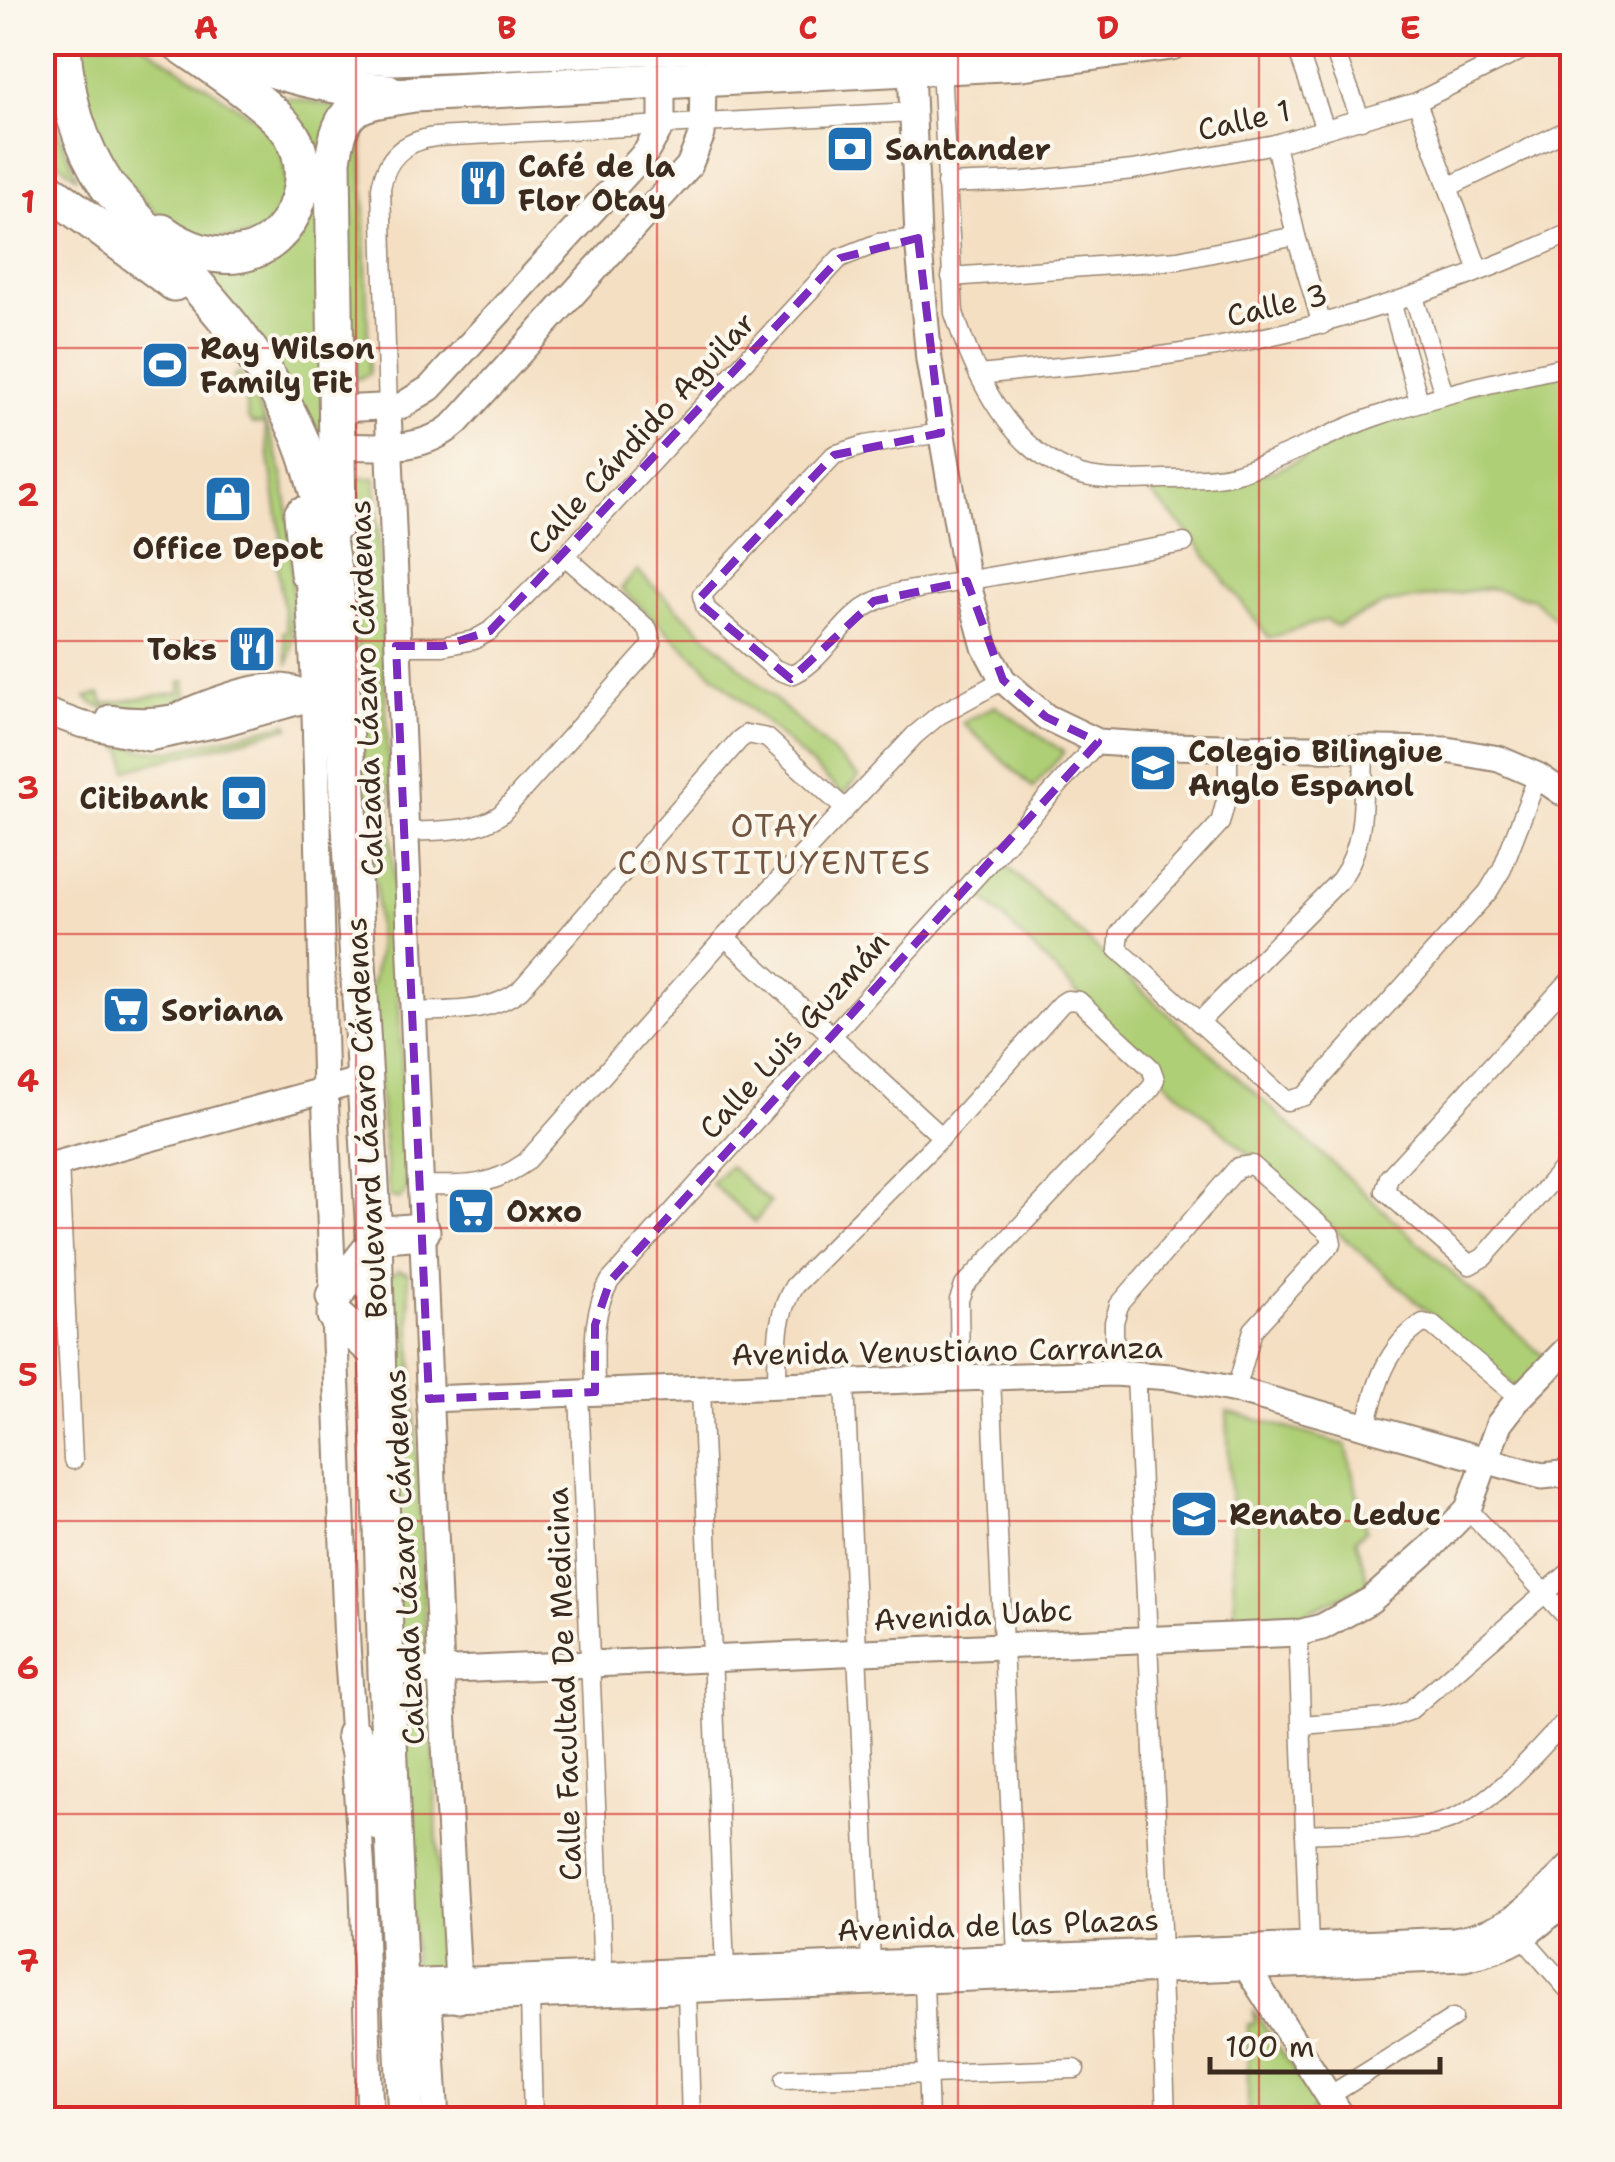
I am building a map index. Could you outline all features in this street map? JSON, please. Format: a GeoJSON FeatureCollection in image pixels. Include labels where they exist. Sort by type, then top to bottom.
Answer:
{"type":"FeatureCollection","features":[{"type":"Feature","properties":{"kind":"highway"},"geometry":{"type":"LineString","coordinates":[[63,42],[70,105],[80,137],[108,187],[176,242],[202,254],[224,257],[260,248],[286,228],[302,190],[300,153],[290,132],[264,108],[177,42]]}},
{"type":"Feature","properties":{"kind":"highway"},"geometry":{"type":"LineString","coordinates":[[199,42],[268,70],[319,83],[414,94]]}},
{"type":"Feature","properties":{"kind":"highway"},"geometry":{"type":"LineString","coordinates":[[277,42],[312,51],[396,57],[761,42]]}},
{"type":"Feature","properties":{"kind":"highway"},"geometry":{"type":"LineString","coordinates":[[416,42],[456,54]]}},
{"type":"Feature","properties":{"kind":"highway"},"geometry":{"type":"LineString","coordinates":[[322,581],[338,409],[332,161],[340,125],[350,110],[414,94],[926,68],[1039,60],[1171,42]]}},
{"type":"Feature","properties":{"kind":"highway"},"geometry":{"type":"LineString","coordinates":[[42,159],[176,263]]}},
{"type":"Feature","properties":{"kind":"highway"},"geometry":{"type":"LineString","coordinates":[[42,185],[172,282],[222,313]]}},
{"type":"Feature","properties":{"kind":"highway","name":"Boulevard Lázaro Cárdenas"},"geometry":{"type":"LineString","coordinates":[[108,187],[222,313],[265,372],[299,437],[311,473],[365,1079],[396,1882],[415,1992],[406,2120]]}},
{"type":"Feature","properties":{"kind":"highway"},"geometry":{"type":"LineString","coordinates":[[376,1351],[334,1306],[374,1240],[422,1231]]}},
{"type":"Feature","properties":{"kind":"highway"},"geometry":{"type":"LineString","coordinates":[[354,1734],[396,1882]]}},
{"type":"Feature","properties":{"kind":"street"},"geometry":{"type":"LineString","coordinates":[[1295,42],[1325,129]]}},
{"type":"Feature","properties":{"kind":"street"},"geometry":{"type":"LineString","coordinates":[[1331,42],[1361,120]]}},
{"type":"Feature","properties":{"kind":"street","name":"Calle 1"},"geometry":{"type":"LineString","coordinates":[[946,184],[1133,170],[1275,144],[1417,102],[1538,42]]}},
{"type":"Feature","properties":{"kind":"street"},"geometry":{"type":"LineString","coordinates":[[926,68],[913,112],[924,320],[966,580],[985,646],[1003,680],[1046,717],[1098,742],[1447,750],[1499,759],[1571,796]]}},
{"type":"Feature","properties":{"kind":"street"},"geometry":{"type":"LineString","coordinates":[[926,68],[946,184],[954,313],[980,376],[1019,437],[1048,461],[1083,476],[1134,480],[1236,474],[1419,401],[1572,364]]}},
{"type":"Feature","properties":{"kind":"street"},"geometry":{"type":"LineString","coordinates":[[337,446],[417,445],[433,440],[456,423],[689,166],[699,147],[703,81]]}},
{"type":"Feature","properties":{"kind":"street"},"geometry":{"type":"LineString","coordinates":[[338,409],[388,409],[411,402],[430,388],[636,164],[662,124],[662,82]]}},
{"type":"Feature","properties":{"kind":"street"},"geometry":{"type":"LineString","coordinates":[[1417,102],[1478,271]]}},
{"type":"Feature","properties":{"kind":"street"},"geometry":{"type":"LineString","coordinates":[[662,124],[913,112]]}},
{"type":"Feature","properties":{"kind":"street","name":"Calzada Lázaro Cárdenas"},"geometry":{"type":"LineString","coordinates":[[458,1990],[440,1672],[396,646],[381,188],[394,156],[418,139],[662,124]]}},
{"type":"Feature","properties":{"kind":"street"},"geometry":{"type":"LineString","coordinates":[[1448,187],[1572,128]]}},
{"type":"Feature","properties":{"kind":"street"},"geometry":{"type":"LineString","coordinates":[[1275,144],[1322,325]]}},
{"type":"Feature","properties":{"kind":"street","name":"Calle 3"},"geometry":{"type":"LineString","coordinates":[[980,376],[1156,356],[1322,325],[1414,297],[1572,232]]}},
{"type":"Feature","properties":{"kind":"street"},"geometry":{"type":"LineString","coordinates":[[951,277],[1178,260],[1296,236]]}},
{"type":"Feature","properties":{"kind":"street","name":"Calle Cándido Aguilar"},"geometry":{"type":"LineString","coordinates":[[396,646],[443,646],[474,640],[509,614],[840,258],[878,243],[918,238]]}},
{"type":"Feature","properties":{"kind":"street"},"geometry":{"type":"LineString","coordinates":[[1414,297],[1444,394]]}},
{"type":"Feature","properties":{"kind":"street"},"geometry":{"type":"LineString","coordinates":[[1392,305],[1419,401]]}},
{"type":"Feature","properties":{"kind":"street"},"geometry":{"type":"LineString","coordinates":[[941,433],[865,445],[834,455],[701,599],[706,609],[775,669],[791,675],[806,666],[856,614],[874,601],[901,592],[1184,543]]}},
{"type":"Feature","properties":{"kind":"street"},"geometry":{"type":"LineString","coordinates":[[405,832],[489,823],[648,650],[652,643],[648,629],[565,556]]}},
{"type":"Feature","properties":{"kind":"street"},"geometry":{"type":"LineString","coordinates":[[42,710],[100,730],[289,706],[322,581]]}},
{"type":"Feature","properties":{"kind":"street","name":"Boulevard Lázaro Cárdenas"},"geometry":{"type":"LineString","coordinates":[[322,581],[314,676],[325,1090],[347,1645],[371,2059],[370,2120]]}},
{"type":"Feature","properties":{"kind":"street"},"geometry":{"type":"LineString","coordinates":[[420,1185],[481,1184],[504,1177],[526,1162],[844,808],[927,724],[1003,680]]}},
{"type":"Feature","properties":{"kind":"street"},"geometry":{"type":"LineString","coordinates":[[294,693],[303,769],[317,821]]}},
{"type":"Feature","properties":{"kind":"street"},"geometry":{"type":"LineString","coordinates":[[42,697],[86,713],[163,725]]}},
{"type":"Feature","properties":{"kind":"street"},"geometry":{"type":"LineString","coordinates":[[412,1012],[492,1006],[520,990],[747,734],[766,738],[844,808]]}},
{"type":"Feature","properties":{"kind":"street","name":"Calle Luis Guzmán"},"geometry":{"type":"LineString","coordinates":[[587,1392],[597,1307],[610,1281],[1098,742]]}},
{"type":"Feature","properties":{"kind":"street"},"geometry":{"type":"LineString","coordinates":[[1228,746],[1228,793],[1220,823],[1120,933],[1118,949],[1287,1101],[1305,1096],[1472,914],[1502,869],[1538,776]]}},
{"type":"Feature","properties":{"kind":"street"},"geometry":{"type":"LineString","coordinates":[[1199,1022],[1340,880],[1353,862],[1362,822],[1364,749]]}},
{"type":"Feature","properties":{"kind":"street"},"geometry":{"type":"LineString","coordinates":[[725,938],[942,1138]]}},
{"type":"Feature","properties":{"kind":"street"},"geometry":{"type":"LineString","coordinates":[[1572,978],[1386,1184],[1389,1197],[1470,1265],[1484,1257],[1572,1158]]}},
{"type":"Feature","properties":{"kind":"street"},"geometry":{"type":"LineString","coordinates":[[778,1386],[779,1321],[782,1306],[794,1286],[942,1138],[1060,1004],[1067,1000],[1079,1002],[1150,1068],[1155,1079],[1151,1088],[964,1286],[958,1300],[960,1378]]}},
{"type":"Feature","properties":{"kind":"street"},"geometry":{"type":"LineString","coordinates":[[73,1460],[51,1166],[365,1079]]}},
{"type":"Feature","properties":{"kind":"street"},"geometry":{"type":"LineString","coordinates":[[1166,2119],[1148,1640],[1125,1374],[1114,1322],[1119,1306],[1238,1167],[1252,1164],[1330,1234],[1329,1248],[1253,1330],[1236,1390]]}},
{"type":"Feature","properties":{"kind":"street"},"geometry":{"type":"LineString","coordinates":[[1366,1427],[1382,1369],[1418,1326],[1432,1325],[1519,1398]]}},
{"type":"Feature","properties":{"kind":"street","name":"Avenida Uabc"},"geometry":{"type":"LineString","coordinates":[[386,1673],[1298,1633],[1322,1626],[1371,1600],[1468,1509],[1498,1424],[1572,1344]]}},
{"type":"Feature","properties":{"kind":"street","name":"Avenida Venustiano Carranza"},"geometry":{"type":"LineString","coordinates":[[429,1398],[960,1378],[1170,1376],[1236,1390],[1542,1476],[1572,1473]]}},
{"type":"Feature","properties":{"kind":"street"},"geometry":{"type":"LineString","coordinates":[[991,1378],[1016,1957]]}},
{"type":"Feature","properties":{"kind":"street"},"geometry":{"type":"LineString","coordinates":[[845,1383],[872,1963]]}},
{"type":"Feature","properties":{"kind":"street"},"geometry":{"type":"LineString","coordinates":[[701,1389],[724,1968]]}},
{"type":"Feature","properties":{"kind":"street","name":"Calle Facultad De Medicina"},"geometry":{"type":"LineString","coordinates":[[587,1392],[603,1974]]}},
{"type":"Feature","properties":{"kind":"street"},"geometry":{"type":"LineString","coordinates":[[1468,1509],[1572,1623]]}},
{"type":"Feature","properties":{"kind":"street"},"geometry":{"type":"LineString","coordinates":[[1302,1725],[1388,1718],[1409,1711],[1572,1570]]}},
{"type":"Feature","properties":{"kind":"street"},"geometry":{"type":"LineString","coordinates":[[1298,1633],[1309,1946]]}},
{"type":"Feature","properties":{"kind":"street"},"geometry":{"type":"LineString","coordinates":[[1306,1834],[1412,1828],[1442,1823],[1466,1813],[1511,1776],[1572,1714]]}},
{"type":"Feature","properties":{"kind":"street","name":"Avenida de las Plazas"},"geometry":{"type":"LineString","coordinates":[[458,1990],[530,1996],[924,1982],[1309,1946],[1454,1940],[1517,1931],[1572,1865]]}},
{"type":"Feature","properties":{"kind":"street","name":"Avenida de las Plazas"},"geometry":{"type":"LineString","coordinates":[[415,1992],[603,1974],[1016,1957],[1247,1968],[1465,1958],[1493,1952],[1572,1895]]}},
{"type":"Feature","properties":{"kind":"street"},"geometry":{"type":"LineString","coordinates":[[1517,1931],[1572,1994]]}},
{"type":"Feature","properties":{"kind":"street"},"geometry":{"type":"LineString","coordinates":[[1247,1968],[1344,2120]]}},
{"type":"Feature","properties":{"kind":"street"},"geometry":{"type":"LineString","coordinates":[[924,1982],[930,2120]]}},
{"type":"Feature","properties":{"kind":"street"},"geometry":{"type":"LineString","coordinates":[[687,1991],[691,2120]]}},
{"type":"Feature","properties":{"kind":"street"},"geometry":{"type":"LineString","coordinates":[[415,1992],[436,2120]]}},
{"type":"Feature","properties":{"kind":"street"},"geometry":{"type":"LineString","coordinates":[[530,1996],[533,2120]]}},
{"type":"Feature","properties":{"kind":"street"},"geometry":{"type":"LineString","coordinates":[[1329,2096],[1453,2018]]}},
{"type":"Feature","properties":{"kind":"street"},"geometry":{"type":"LineString","coordinates":[[354,2120],[371,2059]]}},
{"type":"Feature","properties":{"kind":"street"},"geometry":{"type":"LineString","coordinates":[[785,2079],[1075,2069]]}},
{"type":"Feature","properties":{"kind":"highlighted area"},"geometry":{"type":"Polygon","coordinates":[[[918,238],[941,433],[834,455],[697,601],[791,679],[874,601],[967,581],[1003,680],[1046,717],[1098,742],[610,1281],[595,1325],[595,1392],[429,1399],[396,646],[443,646],[490,631],[840,258],[918,238]]]}},
{"type":"Feature","properties":{"kind":"green space"},"geometry":{"type":"Polygon","coordinates":[[[43,42],[54,120],[77,178],[43,149],[43,42]]]}},
{"type":"Feature","properties":{"kind":"green space"},"geometry":{"type":"Polygon","coordinates":[[[79,43],[141,43],[267,126],[286,146],[294,180],[265,235],[193,241],[141,198],[114,165],[94,126],[84,97],[79,43]]]}},
{"type":"Feature","properties":{"kind":"green space"},"geometry":{"type":"Polygon","coordinates":[[[279,96],[338,107],[327,499],[194,263],[290,238],[279,96]]]}},
{"type":"Feature","properties":{"kind":"green space"},"geometry":{"type":"Polygon","coordinates":[[[362,120],[369,374],[358,379],[348,374],[340,179],[362,120]]]}},
{"type":"Feature","properties":{"kind":"green space"},"geometry":{"type":"Polygon","coordinates":[[[1572,367],[1572,635],[1532,598],[1489,588],[1388,603],[1337,626],[1325,620],[1269,638],[1187,531],[1144,486],[1196,484],[1275,471],[1420,403],[1572,367]]]}},
{"type":"Feature","properties":{"kind":"green space"},"geometry":{"type":"Polygon","coordinates":[[[240,373],[269,432],[285,488],[292,578],[288,665],[277,564],[278,551],[283,549],[264,423],[253,424],[248,419],[243,385],[233,377],[240,373]]]}},
{"type":"Feature","properties":{"kind":"green space"},"geometry":{"type":"Polygon","coordinates":[[[350,478],[376,478],[407,1182],[407,1190],[400,1199],[389,1196],[370,992],[378,954],[376,885],[366,852],[350,478]]]}},
{"type":"Feature","properties":{"kind":"green space"},"geometry":{"type":"Polygon","coordinates":[[[637,571],[859,777],[843,794],[621,589],[637,571]]]}},
{"type":"Feature","properties":{"kind":"green space"},"geometry":{"type":"Polygon","coordinates":[[[185,681],[187,695],[152,709],[120,711],[94,704],[86,697],[100,694],[104,704],[180,692],[180,682],[185,681]]]}},
{"type":"Feature","properties":{"kind":"green space"},"geometry":{"type":"Polygon","coordinates":[[[995,706],[1064,752],[1033,788],[963,723],[995,706]]]}},
{"type":"Feature","properties":{"kind":"green space"},"geometry":{"type":"Polygon","coordinates":[[[287,723],[289,727],[127,770],[124,751],[115,742],[144,750],[171,751],[287,723]]]}},
{"type":"Feature","properties":{"kind":"green space"},"geometry":{"type":"Polygon","coordinates":[[[1004,864],[1545,1358],[1516,1389],[1160,1076],[979,894],[1004,864]]]}},
{"type":"Feature","properties":{"kind":"green space"},"geometry":{"type":"Polygon","coordinates":[[[729,1166],[770,1203],[755,1222],[711,1183],[729,1166]]]}},
{"type":"Feature","properties":{"kind":"green space"},"geometry":{"type":"Polygon","coordinates":[[[398,1270],[408,1273],[427,1658],[417,1664],[404,1659],[398,1643],[388,1277],[398,1270]]]}},
{"type":"Feature","properties":{"kind":"green space"},"geometry":{"type":"Polygon","coordinates":[[[1227,1411],[1346,1445],[1366,1530],[1356,1539],[1369,1584],[1302,1614],[1235,1617],[1227,1411]]]}},
{"type":"Feature","properties":{"kind":"green space"},"geometry":{"type":"Polygon","coordinates":[[[408,1687],[421,1688],[432,1704],[442,1975],[419,1977],[414,1966],[401,1698],[408,1687]]]}},
{"type":"Feature","properties":{"kind":"green space"},"geometry":{"type":"Polygon","coordinates":[[[1254,2011],[1320,2109],[1311,2111],[1312,2119],[1248,2119],[1248,2024],[1254,2024],[1254,2011]]]}},
{"type":"Feature","properties":{"kind":"place","name":"Santander"},"geometry":{"type":"Point","coordinates":[850,149]}},
{"type":"Feature","properties":{"kind":"place","name":"Café de la Flor Otay"},"geometry":{"type":"Point","coordinates":[483,183]}},
{"type":"Feature","properties":{"kind":"place","name":"Ray Wilson Family Fit"},"geometry":{"type":"Point","coordinates":[165,365]}},
{"type":"Feature","properties":{"kind":"place","name":"Office Depot"},"geometry":{"type":"Point","coordinates":[228,499]}},
{"type":"Feature","properties":{"kind":"place","name":"Toks"},"geometry":{"type":"Point","coordinates":[252,649]}},
{"type":"Feature","properties":{"kind":"place","name":"Colegio Bilingiue Anglo Espanol"},"geometry":{"type":"Point","coordinates":[1153,768]}},
{"type":"Feature","properties":{"kind":"place","name":"Citibank"},"geometry":{"type":"Point","coordinates":[244,798]}},
{"type":"Feature","properties":{"kind":"place","name":"Soriana"},"geometry":{"type":"Point","coordinates":[126,1010]}},
{"type":"Feature","properties":{"kind":"place","name":"Oxxo"},"geometry":{"type":"Point","coordinates":[471,1211]}},
{"type":"Feature","properties":{"kind":"place","name":"Renato Leduc"},"geometry":{"type":"Point","coordinates":[1194,1514]}},
{"type":"Feature","properties":{"kind":"district","name":"OTAY CONSTITUYENTES"},"geometry":{"type":"Point","coordinates":[775,844]}}]}
